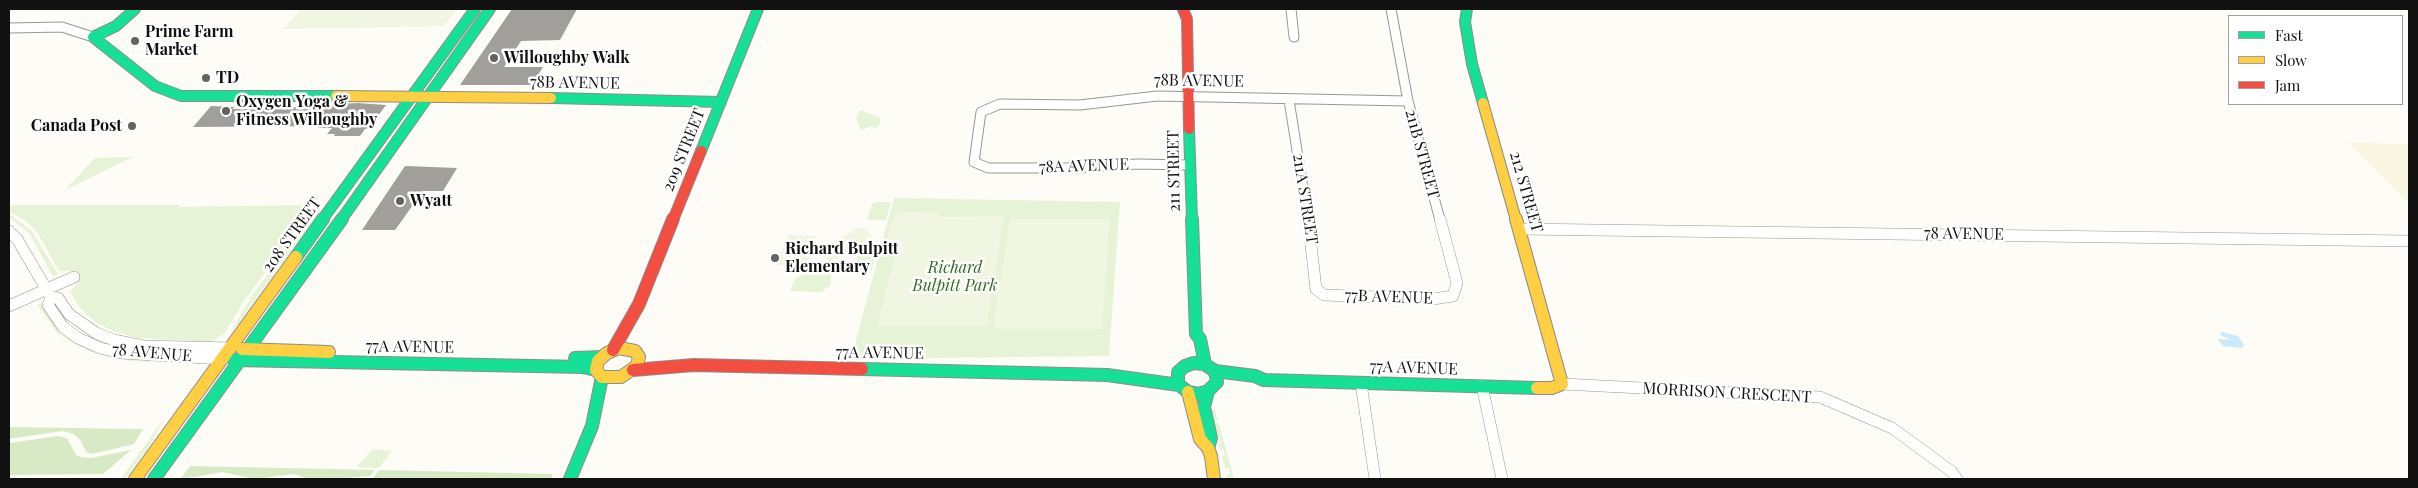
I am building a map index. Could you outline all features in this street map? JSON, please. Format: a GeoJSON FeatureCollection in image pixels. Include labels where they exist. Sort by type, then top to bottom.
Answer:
{"type":"FeatureCollection","features":[{"type":"Feature","properties":{"kind":"street"},"geometry":{"type":"LineString","coordinates":[[9,28],[62,27],[93,37],[116,26],[135,9]]}},
{"type":"Feature","properties":{"kind":"street","name":"208 STREET"},"geometry":{"type":"LineString","coordinates":[[135,479],[475,9]]}},
{"type":"Feature","properties":{"kind":"street","name":"208 STREET"},"geometry":{"type":"LineString","coordinates":[[154,479],[249,349],[490,9]]}},
{"type":"Feature","properties":{"kind":"street","name":"209 STREET"},"geometry":{"type":"LineString","coordinates":[[613,350],[639,304],[758,9]]}},
{"type":"Feature","properties":{"kind":"street","name":"211 STREET"},"geometry":{"type":"LineString","coordinates":[[1183,9],[1187,19],[1189,164],[1196,334],[1200,339],[1210,368]]}},
{"type":"Feature","properties":{"kind":"street"},"geometry":{"type":"LineString","coordinates":[[1291,9],[1294,37]]}},
{"type":"Feature","properties":{"kind":"street","name":"211B STREET"},"geometry":{"type":"LineString","coordinates":[[1391,9],[1408,101],[1457,283],[1456,292],[1453,296]]}},
{"type":"Feature","properties":{"kind":"street","name":"212 STREET"},"geometry":{"type":"LineString","coordinates":[[1467,9],[1465,22],[1472,64],[1520,229],[1562,384]]}},
{"type":"Feature","properties":{"kind":"street","name":"78B AVENUE"},"geometry":{"type":"LineString","coordinates":[[93,37],[154,86],[174,95],[427,96],[721,102]]}},
{"type":"Feature","properties":{"kind":"street","name":"78B AVENUE"},"geometry":{"type":"LineString","coordinates":[[979,166],[974,162],[981,112],[989,107],[1000,104],[1080,105],[1140,96],[1408,101]]}},
{"type":"Feature","properties":{"kind":"street","name":"211A STREET"},"geometry":{"type":"LineString","coordinates":[[1289,100],[1313,252],[1316,289],[1324,295]]}},
{"type":"Feature","properties":{"kind":"street","name":"78A AVENUE"},"geometry":{"type":"LineString","coordinates":[[979,166],[988,168],[1066,168],[1137,164],[1189,164]]}},
{"type":"Feature","properties":{"kind":"street","name":"78 AVENUE"},"geometry":{"type":"LineString","coordinates":[[1520,229],[1561,228],[1585,230],[2409,240]]}},
{"type":"Feature","properties":{"kind":"street","name":"78 AVENUE"},"geometry":{"type":"LineString","coordinates":[[9,231],[17,239],[49,293],[60,300],[69,314],[81,325],[114,340],[160,348],[231,348]]}},
{"type":"Feature","properties":{"kind":"street"},"geometry":{"type":"LineString","coordinates":[[9,306],[49,293],[74,277]]}},
{"type":"Feature","properties":{"kind":"street","name":"78 AVENUE"},"geometry":{"type":"LineString","coordinates":[[49,293],[48,305],[62,327],[78,338],[100,348],[121,353],[223,359]]}},
{"type":"Feature","properties":{"kind":"street","name":"77B AVENUE"},"geometry":{"type":"LineString","coordinates":[[1324,295],[1433,299],[1453,296]]}},
{"type":"Feature","properties":{"kind":"street","name":"209 STREET"},"geometry":{"type":"LineString","coordinates":[[633,370],[635,353],[631,341],[639,304]]}},
{"type":"Feature","properties":{"kind":"street","name":"211 STREET"},"geometry":{"type":"LineString","coordinates":[[1183,368],[1191,340],[1196,334]]}},
{"type":"Feature","properties":{"kind":"street","name":"77A AVENUE"},"geometry":{"type":"LineString","coordinates":[[231,348],[590,359],[602,357]]}},
{"type":"Feature","properties":{"kind":"street"},"geometry":{"type":"LineString","coordinates":[[592,426],[599,373],[596,366],[602,357],[613,350],[694,365]]}},
{"type":"Feature","properties":{"kind":"street","name":"77A AVENUE"},"geometry":{"type":"LineString","coordinates":[[223,359],[583,367],[599,373],[621,377]]}},
{"type":"Feature","properties":{"kind":"street","name":"77A AVENUE"},"geometry":{"type":"LineString","coordinates":[[633,370],[694,365],[1126,376],[1183,368]]}},
{"type":"Feature","properties":{"kind":"street"},"geometry":{"type":"LineString","coordinates":[[1208,448],[1200,439],[1184,389],[1177,380],[1183,368],[1210,368],[1217,378],[1204,407],[1211,438],[1208,448],[1214,479]]}},
{"type":"Feature","properties":{"kind":"street","name":"77A AVENUE"},"geometry":{"type":"LineString","coordinates":[[1210,368],[1228,374],[1255,376],[1264,380],[1552,388],[1562,384]]}},
{"type":"Feature","properties":{"kind":"street"},"geometry":{"type":"LineString","coordinates":[[570,479],[592,426],[613,386],[621,377],[633,370]]}},
{"type":"Feature","properties":{"kind":"street","name":"77A AVENUE"},"geometry":{"type":"LineString","coordinates":[[1126,376],[1184,389]]}},
{"type":"Feature","properties":{"kind":"street","name":"77A AVENUE"},"geometry":{"type":"LineString","coordinates":[[1212,388],[1255,384],[1264,380]]}},
{"type":"Feature","properties":{"kind":"street"},"geometry":{"type":"LineString","coordinates":[[1361,383],[1375,479]]}},
{"type":"Feature","properties":{"kind":"street","name":"MORRISON CRESCENT"},"geometry":{"type":"LineString","coordinates":[[1562,384],[1820,397],[1892,428],[1951,471],[1957,479]]}},
{"type":"Feature","properties":{"kind":"street"},"geometry":{"type":"LineString","coordinates":[[1482,386],[1502,479]]}},
{"type":"Feature","properties":{"kind":"street"},"geometry":{"type":"LineString","coordinates":[[1184,389],[1199,394],[1212,388]]}},
{"type":"Feature","properties":{"kind":"shaded area"},"geometry":{"type":"Polygon","coordinates":[[[2347,142],[2409,144],[2409,204],[2347,142]]]}},
{"type":"Feature","properties":{"kind":"green space"},"geometry":{"type":"Polygon","coordinates":[[[301,9],[457,9],[444,26],[283,29],[301,9]]]}},
{"type":"Feature","properties":{"kind":"green space"},"geometry":{"type":"Polygon","coordinates":[[[860,110],[879,117],[881,123],[876,128],[872,126],[861,130],[856,118],[860,110]]]}},
{"type":"Feature","properties":{"kind":"green space"},"geometry":{"type":"Polygon","coordinates":[[[133,157],[65,190],[95,158],[133,157]]]}},
{"type":"Feature","properties":{"kind":"green space","name":"Richard Bulpitt Park"},"geometry":{"type":"Polygon","coordinates":[[[894,198],[1120,202],[1109,356],[851,359],[894,198]]]}},
{"type":"Feature","properties":{"kind":"green space"},"geometry":{"type":"Polygon","coordinates":[[[876,202],[891,202],[886,220],[867,220],[872,204],[876,202]]]}},
{"type":"Feature","properties":{"kind":"green space"},"geometry":{"type":"Polygon","coordinates":[[[180,205],[179,207],[311,205],[313,208],[244,301],[224,334],[210,342],[138,338],[115,332],[95,322],[79,307],[70,292],[77,284],[73,271],[59,271],[37,232],[26,221],[9,211],[9,206],[180,205]]]}},
{"type":"Feature","properties":{"kind":"green space"},"geometry":{"type":"Polygon","coordinates":[[[318,207],[320,210],[318,214],[228,337],[251,297],[318,207]]]}},
{"type":"Feature","properties":{"kind":"green space"},"geometry":{"type":"Polygon","coordinates":[[[938,212],[939,217],[1004,216],[987,326],[877,326],[897,245],[886,244],[893,217],[900,213],[938,212]]]}},
{"type":"Feature","properties":{"kind":"green space"},"geometry":{"type":"Polygon","coordinates":[[[9,214],[32,231],[58,274],[52,275],[29,233],[9,217],[9,214]]]}},
{"type":"Feature","properties":{"kind":"green space"},"geometry":{"type":"Polygon","coordinates":[[[1010,219],[1110,219],[1102,329],[993,329],[1010,219]]]}},
{"type":"Feature","properties":{"kind":"green space"},"geometry":{"type":"Polygon","coordinates":[[[858,228],[864,228],[872,236],[870,240],[833,260],[828,260],[819,252],[821,248],[858,228]]]}},
{"type":"Feature","properties":{"kind":"green space"},"geometry":{"type":"Polygon","coordinates":[[[788,235],[816,236],[806,266],[777,265],[788,235]]]}},
{"type":"Feature","properties":{"kind":"green space"},"geometry":{"type":"Polygon","coordinates":[[[859,250],[877,250],[872,270],[854,270],[859,250]]]}},
{"type":"Feature","properties":{"kind":"green space"},"geometry":{"type":"Polygon","coordinates":[[[805,272],[831,272],[831,285],[821,292],[790,291],[795,279],[805,272]]]}},
{"type":"Feature","properties":{"kind":"green space"},"geometry":{"type":"Polygon","coordinates":[[[37,304],[42,304],[61,331],[78,342],[198,361],[196,363],[131,361],[89,351],[66,339],[55,330],[37,304]]]}},
{"type":"Feature","properties":{"kind":"green space"},"geometry":{"type":"Polygon","coordinates":[[[1215,409],[1218,420],[1215,421],[1219,423],[1234,479],[1227,479],[1227,475],[1230,474],[1229,468],[1225,468],[1222,456],[1225,455],[1223,449],[1220,450],[1218,444],[1221,443],[1209,410],[1215,409]]]}},
{"type":"Feature","properties":{"kind":"green space"},"geometry":{"type":"Polygon","coordinates":[[[165,417],[148,448],[125,479],[121,479],[165,417]]]}},
{"type":"Feature","properties":{"kind":"green space"},"geometry":{"type":"Polygon","coordinates":[[[9,427],[143,429],[134,444],[92,454],[86,452],[81,441],[74,434],[62,431],[9,439],[9,427]]]}},
{"type":"Feature","properties":{"kind":"green space"},"geometry":{"type":"Polygon","coordinates":[[[58,436],[67,438],[76,455],[81,457],[91,458],[131,450],[103,474],[9,475],[9,443],[58,436]]]}},
{"type":"Feature","properties":{"kind":"green space"},"geometry":{"type":"Polygon","coordinates":[[[373,449],[392,451],[379,468],[356,467],[373,449]]]}},
{"type":"Feature","properties":{"kind":"green space"},"geometry":{"type":"Polygon","coordinates":[[[190,466],[375,470],[370,476],[330,479],[308,479],[294,474],[255,479],[222,472],[181,478],[190,466]]]}},
{"type":"Feature","properties":{"kind":"green space"},"geometry":{"type":"Polygon","coordinates":[[[379,470],[553,474],[551,479],[373,478],[379,470]]]}},
{"type":"Feature","properties":{"kind":"water"},"geometry":{"type":"Polygon","coordinates":[[[2222,332],[2238,336],[2244,345],[2242,348],[2223,346],[2219,339],[2231,340],[2222,336],[2220,334],[2222,332]]]}},
{"type":"Feature","properties":{"kind":"building","name":"Willoughby Walk"},"geometry":{"type":"Polygon","coordinates":[[[512,9],[577,9],[560,40],[521,41],[504,67],[543,67],[532,85],[460,85],[512,9]]]}},
{"type":"Feature","properties":{"kind":"building"},"geometry":{"type":"Polygon","coordinates":[[[357,103],[386,105],[369,128],[365,129],[360,136],[334,136],[335,134],[327,134],[332,128],[317,128],[319,126],[193,127],[211,106],[235,107],[232,109],[265,109],[357,103]]]}},
{"type":"Feature","properties":{"kind":"building","name":"Wyatt"},"geometry":{"type":"Polygon","coordinates":[[[405,166],[457,168],[443,191],[423,191],[395,230],[362,230],[405,166]]]}},
{"type":"Feature","properties":{"kind":"traffic: fast"},"geometry":{"type":"LineString","coordinates":[[135,9],[116,26],[93,37],[155,86],[181,96],[336,96]]}},
{"type":"Feature","properties":{"kind":"traffic: fast"},"geometry":{"type":"LineString","coordinates":[[296,257],[475,9]]}},
{"type":"Feature","properties":{"kind":"traffic: fast"},"geometry":{"type":"LineString","coordinates":[[154,479],[254,343],[490,9]]}},
{"type":"Feature","properties":{"kind":"traffic: fast"},"geometry":{"type":"LineString","coordinates":[[701,151],[758,9]]}},
{"type":"Feature","properties":{"kind":"traffic: fast"},"geometry":{"type":"LineString","coordinates":[[1467,9],[1465,22],[1472,64],[1483,103]]}},
{"type":"Feature","properties":{"kind":"traffic: fast"},"geometry":{"type":"LineString","coordinates":[[551,98],[721,102]]}},
{"type":"Feature","properties":{"kind":"traffic: fast"},"geometry":{"type":"LineString","coordinates":[[1189,129],[1196,334],[1200,339],[1205,364]]}},
{"type":"Feature","properties":{"kind":"traffic: fast"},"geometry":{"type":"LineString","coordinates":[[575,358],[602,357]]}},
{"type":"Feature","properties":{"kind":"traffic: fast"},"geometry":{"type":"LineString","coordinates":[[234,360],[583,367],[596,370]]}},
{"type":"Feature","properties":{"kind":"traffic: fast"},"geometry":{"type":"LineString","coordinates":[[1194,363],[1204,364],[1215,371],[1217,382],[1208,391],[1199,394],[1188,392],[1178,384],[1178,372],[1185,366],[1194,363]]}},
{"type":"Feature","properties":{"kind":"traffic: fast"},"geometry":{"type":"LineString","coordinates":[[862,369],[1107,375],[1179,385]]}},
{"type":"Feature","properties":{"kind":"traffic: fast"},"geometry":{"type":"LineString","coordinates":[[1215,371],[1255,376],[1264,380],[1537,388]]}},
{"type":"Feature","properties":{"kind":"traffic: fast"},"geometry":{"type":"LineString","coordinates":[[570,479],[592,426],[602,377]]}},
{"type":"Feature","properties":{"kind":"traffic: fast"},"geometry":{"type":"LineString","coordinates":[[1208,391],[1204,407],[1211,438],[1208,448]]}},
{"type":"Feature","properties":{"kind":"traffic: slow"},"geometry":{"type":"LineString","coordinates":[[336,96],[551,98]]}},
{"type":"Feature","properties":{"kind":"traffic: slow"},"geometry":{"type":"LineString","coordinates":[[1483,103],[1562,384],[1552,388],[1537,388]]}},
{"type":"Feature","properties":{"kind":"traffic: slow"},"geometry":{"type":"LineString","coordinates":[[135,479],[296,257]]}},
{"type":"Feature","properties":{"kind":"traffic: slow"},"geometry":{"type":"LineString","coordinates":[[619,348],[635,351],[639,357],[637,366],[621,377],[602,377],[596,370],[598,361],[607,353],[619,348]]}},
{"type":"Feature","properties":{"kind":"traffic: slow"},"geometry":{"type":"LineString","coordinates":[[242,349],[329,352]]}},
{"type":"Feature","properties":{"kind":"traffic: slow"},"geometry":{"type":"LineString","coordinates":[[1188,392],[1200,439],[1208,448],[1211,456],[1214,479]]}},
{"type":"Feature","properties":{"kind":"traffic: jam"},"geometry":{"type":"LineString","coordinates":[[1183,9],[1187,19],[1189,129]]}},
{"type":"Feature","properties":{"kind":"traffic: jam"},"geometry":{"type":"LineString","coordinates":[[613,350],[639,304],[701,151]]}},
{"type":"Feature","properties":{"kind":"traffic: jam"},"geometry":{"type":"LineString","coordinates":[[633,370],[694,365],[862,369]]}},
{"type":"Feature","properties":{"kind":"place","name":"Prime Farm Market"},"geometry":{"type":"Point","coordinates":[135,41]}},
{"type":"Feature","properties":{"kind":"place","name":"Willoughby Walk"},"geometry":{"type":"Point","coordinates":[494,58]}},
{"type":"Feature","properties":{"kind":"place","name":"TD"},"geometry":{"type":"Point","coordinates":[206,78]}},
{"type":"Feature","properties":{"kind":"place","name":"Oxygen Yoga & Fitness Willoughby"},"geometry":{"type":"Point","coordinates":[226,111]}},
{"type":"Feature","properties":{"kind":"place","name":"Canada Post"},"geometry":{"type":"Point","coordinates":[132,126]}},
{"type":"Feature","properties":{"kind":"place","name":"Wyatt"},"geometry":{"type":"Point","coordinates":[400,201]}},
{"type":"Feature","properties":{"kind":"place","name":"Richard Bulpitt Elementary"},"geometry":{"type":"Point","coordinates":[775,258]}}]}
